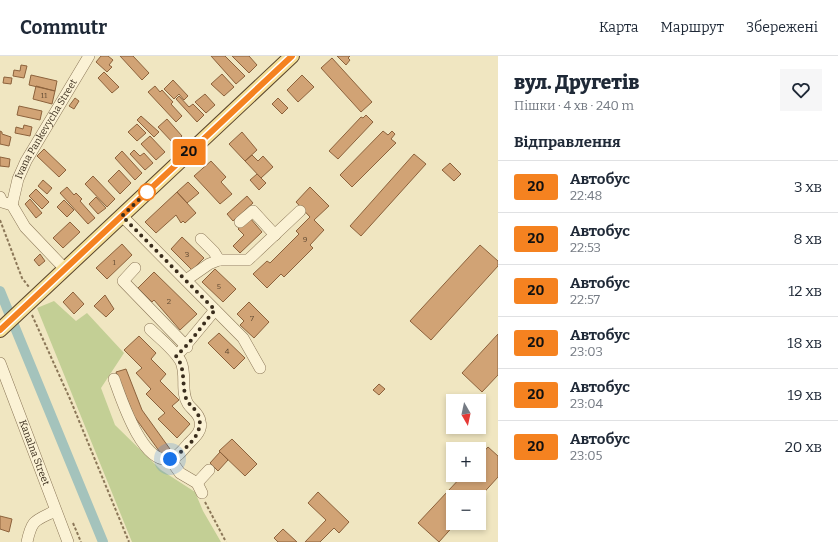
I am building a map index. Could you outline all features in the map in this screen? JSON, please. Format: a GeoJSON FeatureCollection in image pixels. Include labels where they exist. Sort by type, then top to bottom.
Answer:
{"type":"FeatureCollection","features":[{"type":"Feature","properties":{"kind":"main road"},"geometry":{"type":"LineString","coordinates":[[1,329],[292,56]]}},
{"type":"Feature","properties":{"kind":"street","name":"Ivana Pankevycha Street"},"geometry":{"type":"LineString","coordinates":[[12,205],[18,178],[26,161],[89,56]]}},
{"type":"Feature","properties":{"kind":"street"},"geometry":{"type":"LineString","coordinates":[[0,197],[2,202],[12,205],[25,227],[65,269]]}},
{"type":"Feature","properties":{"kind":"street"},"geometry":{"type":"LineString","coordinates":[[240,222],[253,211],[275,234]]}},
{"type":"Feature","properties":{"kind":"street"},"geometry":{"type":"LineString","coordinates":[[186,280],[208,264],[219,260],[248,260],[300,211]]}},
{"type":"Feature","properties":{"kind":"street"},"geometry":{"type":"LineString","coordinates":[[122,216],[243,338],[260,368]]}},
{"type":"Feature","properties":{"kind":"street"},"geometry":{"type":"LineString","coordinates":[[201,238],[219,260]]}},
{"type":"Feature","properties":{"kind":"street"},"geometry":{"type":"LineString","coordinates":[[135,268],[123,281],[187,346]]}},
{"type":"Feature","properties":{"kind":"street"},"geometry":{"type":"LineString","coordinates":[[176,356],[187,346],[197,330],[215,310]]}},
{"type":"Feature","properties":{"kind":"street"},"geometry":{"type":"LineString","coordinates":[[114,379],[132,426],[154,454],[162,459],[170,459],[180,453],[200,431],[201,421],[196,411],[188,404],[185,394],[182,363],[150,329]]}},
{"type":"Feature","properties":{"kind":"street","name":"Kanalna Street"},"geometry":{"type":"LineString","coordinates":[[0,363],[68,542]]}},
{"type":"Feature","properties":{"kind":"street"},"geometry":{"type":"LineString","coordinates":[[170,459],[180,474],[197,483],[202,494]]}},
{"type":"Feature","properties":{"kind":"street"},"geometry":{"type":"LineString","coordinates":[[197,483],[209,470]]}},
{"type":"Feature","properties":{"kind":"street"},"geometry":{"type":"LineString","coordinates":[[27,542],[30,527],[34,522],[55,511]]}},
{"type":"Feature","properties":{"kind":"path"},"geometry":{"type":"LineString","coordinates":[[0,220],[22,278],[29,303],[129,542]]}},
{"type":"Feature","properties":{"kind":"path"},"geometry":{"type":"LineString","coordinates":[[202,494],[208,510],[226,542]]}},
{"type":"Feature","properties":{"kind":"green space"},"geometry":{"type":"Polygon","coordinates":[[[54,301],[76,321],[87,313],[124,353],[101,388],[115,425],[161,470],[195,492],[203,511],[221,542],[132,542],[37,308],[54,301]]]}},
{"type":"Feature","properties":{"kind":"building"},"geometry":{"type":"Polygon","coordinates":[[[101,56],[108,56],[113,60],[109,65],[112,67],[107,72],[96,62],[101,56]]]}},
{"type":"Feature","properties":{"kind":"building"},"geometry":{"type":"Polygon","coordinates":[[[120,56],[133,56],[149,73],[142,80],[120,56]]]}},
{"type":"Feature","properties":{"kind":"building"},"geometry":{"type":"Polygon","coordinates":[[[211,56],[225,56],[245,76],[236,84],[211,56]]]}},
{"type":"Feature","properties":{"kind":"building"},"geometry":{"type":"Polygon","coordinates":[[[232,56],[249,56],[257,65],[249,73],[232,56]]]}},
{"type":"Feature","properties":{"kind":"building"},"geometry":{"type":"Polygon","coordinates":[[[337,56],[350,56],[348,58],[350,60],[346,65],[337,56]]]}},
{"type":"Feature","properties":{"kind":"building"},"geometry":{"type":"Polygon","coordinates":[[[332,58],[372,102],[361,112],[321,68],[332,58]]]}},
{"type":"Feature","properties":{"kind":"building"},"geometry":{"type":"Polygon","coordinates":[[[21,65],[27,66],[24,78],[13,76],[14,70],[20,71],[21,65]]]}},
{"type":"Feature","properties":{"kind":"building"},"geometry":{"type":"Polygon","coordinates":[[[104,72],[119,87],[112,93],[98,78],[104,72]]]}},
{"type":"Feature","properties":{"kind":"building"},"geometry":{"type":"Polygon","coordinates":[[[222,74],[234,87],[224,96],[211,84],[222,74]]]}},
{"type":"Feature","properties":{"kind":"building"},"geometry":{"type":"Polygon","coordinates":[[[31,75],[57,81],[55,91],[29,85],[31,75]]]}},
{"type":"Feature","properties":{"kind":"building"},"geometry":{"type":"Polygon","coordinates":[[[302,75],[314,87],[298,102],[287,90],[302,75]]]}},
{"type":"Feature","properties":{"kind":"building"},"geometry":{"type":"Polygon","coordinates":[[[4,77],[12,78],[11,84],[3,83],[4,77]]]}},
{"type":"Feature","properties":{"kind":"building"},"geometry":{"type":"Polygon","coordinates":[[[173,80],[188,96],[184,100],[179,94],[174,99],[164,89],[173,80]]]}},
{"type":"Feature","properties":{"kind":"building"},"geometry":{"type":"Polygon","coordinates":[[[36,86],[55,91],[52,104],[33,99],[36,86]]]}},
{"type":"Feature","properties":{"kind":"building"},"geometry":{"type":"Polygon","coordinates":[[[155,86],[160,92],[162,90],[173,102],[171,104],[182,116],[176,122],[148,92],[155,86]]]}},
{"type":"Feature","properties":{"kind":"building"},"geometry":{"type":"Polygon","coordinates":[[[205,94],[215,105],[206,113],[195,102],[205,94]]]}},
{"type":"Feature","properties":{"kind":"building"},"geometry":{"type":"Polygon","coordinates":[[[179,96],[189,107],[193,104],[204,115],[197,122],[176,99],[179,96]]]}},
{"type":"Feature","properties":{"kind":"building"},"geometry":{"type":"Polygon","coordinates":[[[75,98],[79,101],[74,109],[69,106],[75,98]]]}},
{"type":"Feature","properties":{"kind":"building"},"geometry":{"type":"Polygon","coordinates":[[[278,98],[288,108],[282,114],[272,104],[278,98]]]}},
{"type":"Feature","properties":{"kind":"building"},"geometry":{"type":"Polygon","coordinates":[[[19,106],[42,111],[40,120],[17,115],[19,106]]]}},
{"type":"Feature","properties":{"kind":"building"},"geometry":{"type":"Polygon","coordinates":[[[366,115],[373,122],[338,159],[329,151],[361,117],[363,118],[366,115]]]}},
{"type":"Feature","properties":{"kind":"building"},"geometry":{"type":"Polygon","coordinates":[[[141,116],[159,132],[154,137],[137,120],[141,116]]]}},
{"type":"Feature","properties":{"kind":"building"},"geometry":{"type":"Polygon","coordinates":[[[167,119],[182,136],[174,144],[158,127],[167,119]]]}},
{"type":"Feature","properties":{"kind":"building"},"geometry":{"type":"Polygon","coordinates":[[[137,124],[146,133],[137,141],[128,132],[137,124]]]}},
{"type":"Feature","properties":{"kind":"building"},"geometry":{"type":"Polygon","coordinates":[[[24,125],[32,127],[30,136],[15,133],[16,127],[23,129],[24,125]]]}},
{"type":"Feature","properties":{"kind":"building"},"geometry":{"type":"Polygon","coordinates":[[[0,131],[2,134],[11,137],[9,146],[0,144],[0,131]]]}},
{"type":"Feature","properties":{"kind":"building"},"geometry":{"type":"Polygon","coordinates":[[[383,131],[388,135],[392,131],[395,134],[391,139],[396,143],[352,187],[340,175],[383,131]]]}},
{"type":"Feature","properties":{"kind":"building"},"geometry":{"type":"Polygon","coordinates":[[[242,132],[257,150],[245,161],[229,144],[242,132]]]}},
{"type":"Feature","properties":{"kind":"building"},"geometry":{"type":"Polygon","coordinates":[[[150,136],[165,152],[156,160],[141,144],[150,136]]]}},
{"type":"Feature","properties":{"kind":"building"},"geometry":{"type":"Polygon","coordinates":[[[44,149],[66,170],[59,177],[37,156],[44,149]]]}},
{"type":"Feature","properties":{"kind":"building"},"geometry":{"type":"Polygon","coordinates":[[[134,150],[140,156],[144,153],[153,163],[145,170],[130,154],[134,150]]]}},
{"type":"Feature","properties":{"kind":"building"},"geometry":{"type":"Polygon","coordinates":[[[122,151],[142,173],[135,180],[115,158],[122,151]]]}},
{"type":"Feature","properties":{"kind":"building"},"geometry":{"type":"Polygon","coordinates":[[[414,154],[426,164],[361,236],[350,226],[414,154]]]}},
{"type":"Feature","properties":{"kind":"building"},"geometry":{"type":"Polygon","coordinates":[[[252,155],[258,161],[263,156],[273,167],[261,178],[245,161],[252,155]]]}},
{"type":"Feature","properties":{"kind":"building"},"geometry":{"type":"Polygon","coordinates":[[[0,157],[10,159],[9,167],[0,166],[0,157]]]}},
{"type":"Feature","properties":{"kind":"building"},"geometry":{"type":"Polygon","coordinates":[[[211,161],[226,177],[221,182],[232,194],[220,204],[194,176],[211,161]]]}},
{"type":"Feature","properties":{"kind":"building"},"geometry":{"type":"Polygon","coordinates":[[[450,163],[461,174],[454,181],[442,170],[450,163]]]}},
{"type":"Feature","properties":{"kind":"building"},"geometry":{"type":"Polygon","coordinates":[[[119,170],[131,183],[120,194],[108,181],[119,170]]]}},
{"type":"Feature","properties":{"kind":"building"},"geometry":{"type":"Polygon","coordinates":[[[257,174],[266,183],[259,190],[250,180],[257,174]]]}},
{"type":"Feature","properties":{"kind":"building"},"geometry":{"type":"Polygon","coordinates":[[[93,176],[115,199],[107,207],[85,184],[93,176]]]}},
{"type":"Feature","properties":{"kind":"building"},"geometry":{"type":"Polygon","coordinates":[[[43,180],[52,188],[47,194],[38,186],[43,180]]]}},
{"type":"Feature","properties":{"kind":"building"},"geometry":{"type":"Polygon","coordinates":[[[188,182],[199,193],[187,203],[177,192],[188,182]]]}},
{"type":"Feature","properties":{"kind":"building"},"geometry":{"type":"Polygon","coordinates":[[[67,187],[74,195],[76,193],[82,199],[80,201],[95,218],[88,224],[60,193],[67,187]]]}},
{"type":"Feature","properties":{"kind":"building"},"geometry":{"type":"Polygon","coordinates":[[[310,187],[329,206],[314,220],[324,230],[310,245],[313,248],[284,277],[281,274],[267,288],[253,274],[267,261],[270,263],[299,234],[296,231],[310,217],[296,202],[310,187]]]}},
{"type":"Feature","properties":{"kind":"building"},"geometry":{"type":"Polygon","coordinates":[[[36,189],[49,202],[42,209],[29,196],[36,189]]]}},
{"type":"Feature","properties":{"kind":"building"},"geometry":{"type":"Polygon","coordinates":[[[177,192],[196,213],[185,223],[183,221],[181,223],[176,215],[156,233],[145,222],[177,192]]]}},
{"type":"Feature","properties":{"kind":"building"},"geometry":{"type":"Polygon","coordinates":[[[247,196],[253,203],[233,221],[227,214],[247,196]]]}},
{"type":"Feature","properties":{"kind":"building"},"geometry":{"type":"Polygon","coordinates":[[[96,197],[106,208],[98,214],[89,204],[96,197]]]}},
{"type":"Feature","properties":{"kind":"building"},"geometry":{"type":"Polygon","coordinates":[[[30,199],[42,213],[36,218],[25,204],[30,199]]]}},
{"type":"Feature","properties":{"kind":"building"},"geometry":{"type":"Polygon","coordinates":[[[64,200],[74,210],[67,217],[57,207],[64,200]]]}},
{"type":"Feature","properties":{"kind":"building"},"geometry":{"type":"Polygon","coordinates":[[[250,218],[262,232],[240,253],[233,246],[244,235],[238,229],[250,218]]]}},
{"type":"Feature","properties":{"kind":"building"},"geometry":{"type":"Polygon","coordinates":[[[70,222],[80,232],[63,248],[53,238],[70,222]]]}},
{"type":"Feature","properties":{"kind":"building"},"geometry":{"type":"Polygon","coordinates":[[[182,237],[204,258],[192,270],[171,249],[182,237]]]}},
{"type":"Feature","properties":{"kind":"building"},"geometry":{"type":"Polygon","coordinates":[[[122,244],[132,255],[107,279],[96,268],[122,244]]]}},
{"type":"Feature","properties":{"kind":"building"},"geometry":{"type":"Polygon","coordinates":[[[480,245],[498,261],[498,266],[431,340],[410,321],[480,245]]]}},
{"type":"Feature","properties":{"kind":"building"},"geometry":{"type":"Polygon","coordinates":[[[40,254],[45,261],[39,266],[34,260],[40,254]]]}},
{"type":"Feature","properties":{"kind":"building"},"geometry":{"type":"Polygon","coordinates":[[[215,269],[236,289],[223,302],[202,282],[215,269]]]}},
{"type":"Feature","properties":{"kind":"building"},"geometry":{"type":"Polygon","coordinates":[[[154,272],[197,314],[180,330],[154,300],[152,302],[138,288],[154,272]]]}},
{"type":"Feature","properties":{"kind":"building"},"geometry":{"type":"Polygon","coordinates":[[[73,292],[84,304],[74,314],[63,302],[73,292]]]}},
{"type":"Feature","properties":{"kind":"building"},"geometry":{"type":"Polygon","coordinates":[[[105,295],[114,309],[106,317],[94,306],[105,295]]]}},
{"type":"Feature","properties":{"kind":"building"},"geometry":{"type":"Polygon","coordinates":[[[249,302],[269,322],[254,338],[240,325],[244,321],[237,314],[249,302]]]}},
{"type":"Feature","properties":{"kind":"building"},"geometry":{"type":"Polygon","coordinates":[[[219,333],[245,358],[234,369],[208,343],[219,333]]]}},
{"type":"Feature","properties":{"kind":"building"},"geometry":{"type":"Polygon","coordinates":[[[498,334],[498,375],[482,392],[462,373],[498,334]]]}},
{"type":"Feature","properties":{"kind":"building"},"geometry":{"type":"Polygon","coordinates":[[[139,336],[156,353],[151,359],[166,374],[160,381],[179,400],[172,406],[190,424],[177,438],[158,419],[165,413],[146,394],[151,389],[136,373],[142,368],[124,350],[139,336]]]}},
{"type":"Feature","properties":{"kind":"building"},"geometry":{"type":"Polygon","coordinates":[[[126,369],[142,410],[170,449],[162,455],[134,416],[116,372],[126,369]]]}},
{"type":"Feature","properties":{"kind":"building"},"geometry":{"type":"Polygon","coordinates":[[[379,384],[385,389],[379,395],[373,390],[379,384]]]}},
{"type":"Feature","properties":{"kind":"building"},"geometry":{"type":"Polygon","coordinates":[[[232,439],[257,464],[245,476],[219,451],[232,439]]]}},
{"type":"Feature","properties":{"kind":"building"},"geometry":{"type":"Polygon","coordinates":[[[488,447],[498,456],[498,477],[486,490],[449,490],[456,482],[486,482],[486,449],[488,447]]]}},
{"type":"Feature","properties":{"kind":"building"},"geometry":{"type":"Polygon","coordinates":[[[220,452],[228,460],[218,471],[210,463],[220,452]]]}},
{"type":"Feature","properties":{"kind":"building"},"geometry":{"type":"Polygon","coordinates":[[[318,492],[349,522],[339,533],[334,528],[320,542],[305,542],[326,520],[308,503],[318,492]]]}},
{"type":"Feature","properties":{"kind":"building"},"geometry":{"type":"Polygon","coordinates":[[[446,493],[446,530],[450,530],[439,542],[418,523],[446,493]]]}},
{"type":"Feature","properties":{"kind":"building"},"geometry":{"type":"Polygon","coordinates":[[[0,516],[12,519],[9,532],[0,529],[0,516]]]}},
{"type":"Feature","properties":{"kind":"building"},"geometry":{"type":"Polygon","coordinates":[[[283,529],[297,542],[278,542],[274,538],[283,529]]]}},
{"type":"Feature","properties":{"kind":"waterway"},"geometry":{"type":"LineString","coordinates":[[0,291],[103,542]]}},
{"type":"Feature","properties":{"kind":"bus line","name":"20"},"geometry":{"type":"LineString","coordinates":[[0,330],[292,56]]}},
{"type":"Feature","properties":{"kind":"route"},"geometry":{"type":"LineString","coordinates":[[147,192],[148,191],[122,216],[215,310],[197,330],[187,346],[176,356],[182,363],[185,394],[188,404],[196,411],[201,421],[200,431],[180,453],[170,459]]}}]}
